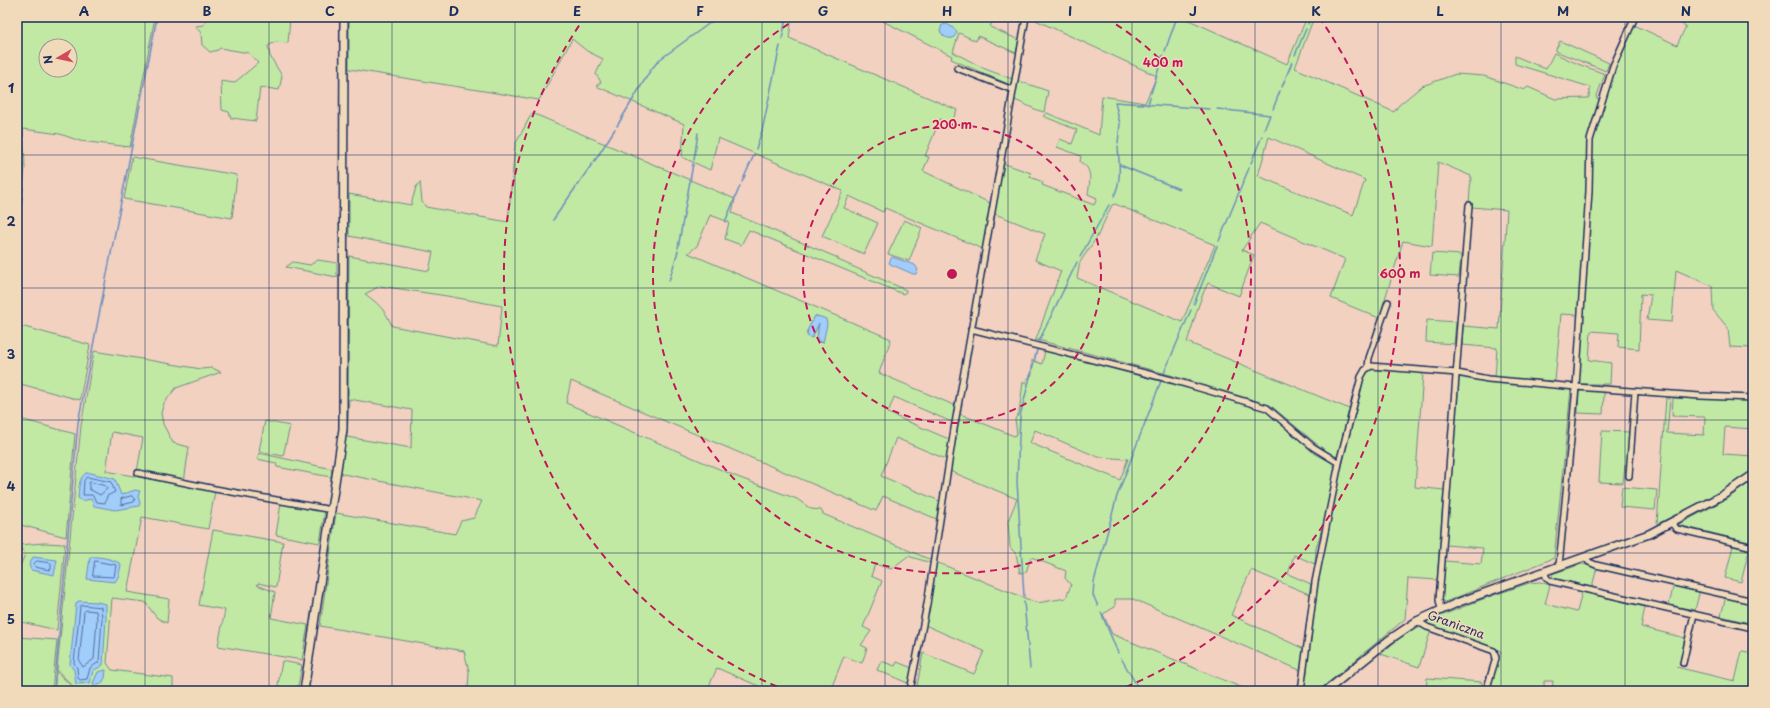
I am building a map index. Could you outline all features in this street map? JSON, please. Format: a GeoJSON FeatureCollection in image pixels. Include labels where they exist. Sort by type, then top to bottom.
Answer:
{"type":"FeatureCollection","features":[{"type":"Feature","properties":{"kind":"street"},"geometry":{"type":"LineString","coordinates":[[304,691],[343,429],[344,17]]}},
{"type":"Feature","properties":{"kind":"street"},"geometry":{"type":"LineString","coordinates":[[910,691],[927,604],[972,329],[1026,17]]}},
{"type":"Feature","properties":{"kind":"street"},"geometry":{"type":"LineString","coordinates":[[1559,566],[1576,387],[1590,191],[1590,140],[1610,73],[1635,17]]}},
{"type":"Feature","properties":{"kind":"street"},"geometry":{"type":"LineString","coordinates":[[956,68],[1013,90]]}},
{"type":"Feature","properties":{"kind":"street"},"geometry":{"type":"LineString","coordinates":[[1441,609],[1438,600],[1469,205]]}},
{"type":"Feature","properties":{"kind":"street"},"geometry":{"type":"LineString","coordinates":[[1368,367],[1368,358],[1388,302]]}},
{"type":"Feature","properties":{"kind":"street"},"geometry":{"type":"LineString","coordinates":[[972,329],[1172,380],[1267,408],[1313,447],[1339,464]]}},
{"type":"Feature","properties":{"kind":"street"},"geometry":{"type":"LineString","coordinates":[[1301,691],[1315,582],[1339,464],[1361,378],[1364,370],[1368,367],[1380,366],[1457,373],[1488,379],[1576,387],[1753,398]]}},
{"type":"Feature","properties":{"kind":"street"},"geometry":{"type":"LineString","coordinates":[[1629,476],[1635,391]]}},
{"type":"Feature","properties":{"kind":"street"},"geometry":{"type":"LineString","coordinates":[[138,473],[207,488],[332,510]]}},
{"type":"Feature","properties":{"kind":"street"},"geometry":{"type":"LineString","coordinates":[[1326,691],[1388,640],[1416,621],[1441,609],[1645,536],[1723,495],[1753,476]]}},
{"type":"Feature","properties":{"kind":"street"},"geometry":{"type":"LineString","coordinates":[[1671,523],[1677,529],[1753,547]]}},
{"type":"Feature","properties":{"kind":"street"},"geometry":{"type":"LineString","coordinates":[[1585,557],[1589,562],[1596,565],[1753,601]]}},
{"type":"Feature","properties":{"kind":"street"},"geometry":{"type":"LineString","coordinates":[[1545,572],[1546,577],[1550,582],[1753,628]]}},
{"type":"Feature","properties":{"kind":"street"},"geometry":{"type":"LineString","coordinates":[[1683,663],[1694,614]]}},
{"type":"Feature","properties":{"kind":"street","name":"Graniczna"},"geometry":{"type":"LineString","coordinates":[[1416,621],[1427,627],[1494,651],[1496,658],[1486,691]]}},
{"type":"Feature","properties":{"kind":"green space"},"geometry":{"type":"Polygon","coordinates":[[[17,17],[155,17],[130,147],[80,141],[60,134],[23,129],[25,168],[17,250],[17,17]]]}},
{"type":"Feature","properties":{"kind":"green space"},"geometry":{"type":"Polygon","coordinates":[[[207,17],[290,17],[288,43],[275,42],[268,46],[270,56],[282,76],[279,90],[260,87],[256,121],[231,118],[229,112],[222,110],[221,81],[234,83],[258,63],[249,53],[220,48],[210,52],[202,45],[201,33],[195,26],[204,25],[207,17]]]}},
{"type":"Feature","properties":{"kind":"green space"},"geometry":{"type":"Polygon","coordinates":[[[349,17],[792,17],[789,38],[957,110],[951,124],[940,119],[925,156],[929,157],[923,171],[990,203],[983,249],[885,208],[883,212],[849,196],[844,208],[878,223],[864,254],[822,236],[843,191],[718,138],[710,170],[682,157],[684,124],[596,86],[601,82],[596,74],[603,59],[587,51],[572,39],[539,100],[349,69],[349,17]]]}},
{"type":"Feature","properties":{"kind":"green space"},"geometry":{"type":"Polygon","coordinates":[[[875,17],[994,17],[990,27],[1019,40],[1016,53],[978,36],[976,41],[959,33],[953,52],[985,69],[1012,79],[1010,85],[951,59],[952,56],[875,17]]]}},
{"type":"Feature","properties":{"kind":"green space"},"geometry":{"type":"Polygon","coordinates":[[[1029,17],[1182,17],[1287,64],[1307,17],[1314,17],[1295,68],[1394,112],[1399,105],[1422,86],[1456,74],[1484,76],[1524,90],[1528,87],[1555,99],[1588,98],[1590,87],[1515,64],[1515,56],[1546,69],[1554,53],[1605,74],[1596,98],[1605,101],[1616,66],[1634,25],[1677,45],[1686,26],[1666,17],[1753,17],[1753,348],[1730,347],[1728,328],[1713,310],[1712,286],[1676,270],[1672,322],[1647,320],[1651,295],[1641,294],[1639,349],[1618,347],[1619,333],[1591,331],[1589,360],[1611,363],[1610,384],[1579,384],[1589,230],[1587,229],[1578,315],[1561,314],[1555,381],[1495,378],[1497,348],[1462,345],[1463,326],[1499,329],[1507,210],[1472,207],[1469,203],[1471,176],[1438,162],[1432,246],[1403,241],[1379,318],[1331,298],[1345,259],[1260,223],[1242,250],[1254,255],[1239,296],[1208,283],[1199,305],[1187,342],[1352,410],[1341,455],[1336,457],[1319,446],[1270,405],[1167,374],[1038,340],[1035,342],[1061,271],[1035,260],[1045,234],[993,213],[1002,163],[1031,173],[1030,177],[1043,182],[1042,185],[1094,205],[1097,198],[1088,194],[1090,175],[1087,168],[1080,162],[1081,156],[1057,147],[1060,139],[1072,144],[1077,130],[1043,116],[1047,113],[1099,135],[1102,96],[1145,103],[1157,76],[1029,17]],[[1269,137],[1258,176],[1353,215],[1365,180],[1269,137]],[[1115,204],[1112,205],[1097,237],[1080,262],[1077,278],[1182,322],[1215,245],[1115,204]]]}},
{"type":"Feature","properties":{"kind":"green space"},"geometry":{"type":"Polygon","coordinates":[[[1560,41],[1609,63],[1606,71],[1555,51],[1560,41]]]}},
{"type":"Feature","properties":{"kind":"green space"},"geometry":{"type":"Polygon","coordinates":[[[1016,80],[1048,91],[1044,112],[1013,99],[1016,80]]]}},
{"type":"Feature","properties":{"kind":"green space"},"geometry":{"type":"Polygon","coordinates":[[[532,113],[735,199],[732,213],[838,258],[838,260],[906,290],[903,294],[749,230],[741,245],[725,239],[729,222],[710,215],[697,246],[688,253],[891,339],[879,373],[956,406],[954,423],[894,397],[888,413],[951,440],[948,460],[896,438],[881,476],[942,502],[939,520],[883,496],[876,511],[571,381],[566,403],[740,478],[797,499],[811,509],[821,510],[823,514],[931,560],[931,563],[908,556],[891,569],[875,564],[871,576],[882,581],[863,627],[871,631],[861,645],[867,648],[862,663],[844,656],[830,691],[770,691],[717,668],[707,691],[468,691],[469,671],[464,651],[320,626],[336,513],[455,534],[461,521],[474,518],[482,501],[338,473],[345,397],[348,395],[349,256],[429,271],[433,252],[349,236],[349,194],[411,205],[416,187],[420,182],[422,202],[426,207],[508,222],[515,145],[532,113]],[[380,286],[365,294],[381,308],[392,326],[498,346],[502,306],[380,286]],[[815,316],[806,333],[812,338],[819,323],[817,338],[820,343],[824,339],[818,316],[815,316]],[[349,399],[347,437],[411,448],[412,410],[349,399]]]}},
{"type":"Feature","properties":{"kind":"green space"},"geometry":{"type":"Polygon","coordinates":[[[132,157],[237,175],[232,218],[124,199],[132,157]]]}},
{"type":"Feature","properties":{"kind":"green space"},"geometry":{"type":"Polygon","coordinates":[[[904,220],[922,228],[909,261],[888,254],[904,220]]]}},
{"type":"Feature","properties":{"kind":"green space"},"geometry":{"type":"Polygon","coordinates":[[[1432,253],[1461,255],[1459,277],[1430,275],[1432,253]]]}},
{"type":"Feature","properties":{"kind":"green space"},"geometry":{"type":"Polygon","coordinates":[[[318,260],[337,263],[337,277],[286,267],[293,262],[310,265],[318,260]]]}},
{"type":"Feature","properties":{"kind":"green space"},"geometry":{"type":"Polygon","coordinates":[[[1427,320],[1456,322],[1454,344],[1426,342],[1427,320]]]}},
{"type":"Feature","properties":{"kind":"green space"},"geometry":{"type":"Polygon","coordinates":[[[17,325],[90,345],[80,400],[17,383],[17,325]]]}},
{"type":"Feature","properties":{"kind":"green space"},"geometry":{"type":"Polygon","coordinates":[[[94,351],[201,369],[212,368],[221,372],[176,388],[164,403],[161,413],[163,424],[173,443],[189,447],[184,482],[137,472],[143,438],[112,432],[106,471],[215,491],[208,529],[142,517],[127,592],[169,599],[167,623],[157,618],[145,602],[112,598],[107,663],[112,670],[173,678],[173,688],[184,691],[143,691],[129,688],[127,691],[78,691],[57,670],[81,426],[94,351]]]}},
{"type":"Feature","properties":{"kind":"green space"},"geometry":{"type":"Polygon","coordinates":[[[1045,351],[1198,391],[1266,411],[1314,453],[1333,463],[1335,470],[1325,519],[1316,548],[1315,564],[1294,555],[1288,574],[1311,584],[1309,594],[1251,570],[1231,615],[1304,649],[1302,671],[1133,599],[1115,599],[1115,607],[1103,614],[1112,634],[1250,691],[928,691],[917,686],[923,653],[974,674],[984,651],[925,625],[936,562],[1037,603],[1066,598],[1071,585],[1065,578],[1066,571],[1031,557],[1026,572],[1020,573],[1016,554],[1010,547],[1008,521],[1017,499],[950,471],[960,414],[1014,436],[1017,434],[1015,419],[1019,413],[1023,382],[1026,383],[1026,380],[1032,375],[1032,360],[1042,364],[1045,351]],[[1035,430],[1030,443],[1120,480],[1128,459],[1098,457],[1035,430]]]}},
{"type":"Feature","properties":{"kind":"green space"},"geometry":{"type":"Polygon","coordinates":[[[1372,369],[1423,373],[1415,487],[1444,490],[1437,580],[1408,578],[1405,619],[1318,691],[1303,691],[1320,566],[1332,507],[1364,375],[1372,369]]]}},
{"type":"Feature","properties":{"kind":"green space"},"geometry":{"type":"Polygon","coordinates":[[[1459,377],[1571,389],[1554,558],[1445,602],[1442,599],[1445,561],[1481,564],[1483,548],[1446,545],[1459,377]]]}},
{"type":"Feature","properties":{"kind":"green space"},"geometry":{"type":"Polygon","coordinates":[[[1579,390],[1604,392],[1603,414],[1578,413],[1579,390]]]}},
{"type":"Feature","properties":{"kind":"green space"},"geometry":{"type":"Polygon","coordinates":[[[1666,398],[1670,398],[1667,433],[1704,435],[1705,417],[1672,416],[1673,398],[1753,400],[1753,429],[1725,427],[1723,454],[1753,456],[1752,467],[1749,473],[1720,493],[1657,524],[1666,398]]]}},
{"type":"Feature","properties":{"kind":"green space"},"geometry":{"type":"Polygon","coordinates":[[[17,418],[75,434],[66,537],[17,524],[17,418]]]}},
{"type":"Feature","properties":{"kind":"green space"},"geometry":{"type":"Polygon","coordinates":[[[265,421],[290,426],[283,456],[259,451],[265,421]]]}},
{"type":"Feature","properties":{"kind":"green space"},"geometry":{"type":"Polygon","coordinates":[[[1602,431],[1630,432],[1627,463],[1625,465],[1623,483],[1599,482],[1602,431]]]}},
{"type":"Feature","properties":{"kind":"green space"},"geometry":{"type":"Polygon","coordinates":[[[259,453],[332,469],[331,477],[277,467],[276,463],[257,459],[259,453]]]}},
{"type":"Feature","properties":{"kind":"green space"},"geometry":{"type":"Polygon","coordinates":[[[1753,480],[1753,543],[1678,525],[1730,497],[1753,480]]]}},
{"type":"Feature","properties":{"kind":"green space"},"geometry":{"type":"Polygon","coordinates":[[[1622,487],[1657,490],[1655,510],[1620,507],[1622,487]]]}},
{"type":"Feature","properties":{"kind":"green space"},"geometry":{"type":"Polygon","coordinates":[[[281,503],[325,510],[320,543],[276,535],[281,503]]]}},
{"type":"Feature","properties":{"kind":"green space"},"geometry":{"type":"Polygon","coordinates":[[[213,530],[283,542],[276,587],[258,583],[257,585],[275,592],[271,618],[308,625],[302,660],[218,646],[225,610],[199,605],[213,530]]]}},
{"type":"Feature","properties":{"kind":"green space"},"geometry":{"type":"Polygon","coordinates":[[[44,543],[65,544],[57,630],[17,621],[17,570],[25,554],[19,545],[44,543]]]}},
{"type":"Feature","properties":{"kind":"green space"},"geometry":{"type":"Polygon","coordinates":[[[1733,546],[1749,550],[1741,582],[1725,578],[1733,546]]]}},
{"type":"Feature","properties":{"kind":"green space"},"geometry":{"type":"Polygon","coordinates":[[[1582,564],[1597,567],[1592,587],[1553,578],[1552,574],[1582,564]]]}},
{"type":"Feature","properties":{"kind":"green space"},"geometry":{"type":"Polygon","coordinates":[[[1540,582],[1550,585],[1545,604],[1577,612],[1582,592],[1645,607],[1641,627],[1685,638],[1680,663],[1676,667],[1735,681],[1742,651],[1753,653],[1753,691],[1552,691],[1553,681],[1544,681],[1544,691],[1489,691],[1501,651],[1423,623],[1483,599],[1529,583],[1540,582]]]}},
{"type":"Feature","properties":{"kind":"green space"},"geometry":{"type":"Polygon","coordinates":[[[1674,584],[1700,590],[1695,610],[1669,605],[1674,584]]]}},
{"type":"Feature","properties":{"kind":"green space"},"geometry":{"type":"Polygon","coordinates":[[[1726,596],[1753,602],[1753,624],[1721,616],[1726,596]]]}},
{"type":"Feature","properties":{"kind":"green space"},"geometry":{"type":"Polygon","coordinates":[[[1422,627],[1431,630],[1419,667],[1381,654],[1410,629],[1422,627]]]}},
{"type":"Feature","properties":{"kind":"green space"},"geometry":{"type":"Polygon","coordinates":[[[17,637],[57,640],[52,691],[17,691],[17,637]]]}},
{"type":"Feature","properties":{"kind":"green space"},"geometry":{"type":"Polygon","coordinates":[[[282,661],[302,665],[297,691],[277,691],[282,661]]]}},
{"type":"Feature","properties":{"kind":"green space"},"geometry":{"type":"Polygon","coordinates":[[[881,661],[895,666],[897,662],[912,668],[910,684],[877,670],[881,661]]]}},
{"type":"Feature","properties":{"kind":"green space"},"geometry":{"type":"Polygon","coordinates":[[[56,671],[76,691],[54,691],[56,671]]]}},
{"type":"Feature","properties":{"kind":"green space"},"geometry":{"type":"Polygon","coordinates":[[[1427,678],[1482,682],[1482,691],[1426,691],[1427,678]]]}},
{"type":"Feature","properties":{"kind":"water"},"geometry":{"type":"Polygon","coordinates":[[[947,24],[956,30],[957,33],[953,38],[946,37],[940,31],[942,25],[947,24]]]}},
{"type":"Feature","properties":{"kind":"water"},"geometry":{"type":"Polygon","coordinates":[[[892,257],[915,265],[918,270],[916,274],[890,264],[889,262],[892,257]]]}},
{"type":"Feature","properties":{"kind":"water"},"geometry":{"type":"Polygon","coordinates":[[[815,316],[826,319],[827,324],[823,343],[818,341],[817,338],[819,323],[812,338],[807,336],[808,329],[815,316]]]}},
{"type":"Feature","properties":{"kind":"water"},"geometry":{"type":"Polygon","coordinates":[[[86,473],[115,479],[121,495],[135,490],[140,491],[138,496],[140,503],[139,506],[115,510],[94,506],[91,499],[82,501],[78,498],[80,481],[86,473]]]}},
{"type":"Feature","properties":{"kind":"water"},"geometry":{"type":"Polygon","coordinates":[[[33,557],[57,560],[54,575],[31,570],[29,565],[33,557]]]}},
{"type":"Feature","properties":{"kind":"water"},"geometry":{"type":"Polygon","coordinates":[[[90,557],[106,558],[121,564],[120,571],[115,582],[87,579],[90,557]]]}},
{"type":"Feature","properties":{"kind":"water"},"geometry":{"type":"Polygon","coordinates":[[[78,601],[106,604],[106,619],[103,665],[93,671],[90,683],[76,684],[74,670],[70,665],[76,604],[78,601]]]}},
{"type":"Feature","properties":{"kind":"water"},"geometry":{"type":"Polygon","coordinates":[[[106,670],[105,678],[102,683],[94,685],[93,683],[98,672],[106,670]]]}},
{"type":"Feature","properties":{"kind":"waterway"},"geometry":{"type":"LineString","coordinates":[[54,691],[78,423],[157,17]]}},
{"type":"Feature","properties":{"kind":"waterway"},"geometry":{"type":"LineString","coordinates":[[617,126],[650,71],[659,60],[718,17]]}},
{"type":"Feature","properties":{"kind":"waterway"},"geometry":{"type":"LineString","coordinates":[[782,40],[786,17]]}},
{"type":"Feature","properties":{"kind":"waterway"},"geometry":{"type":"LineString","coordinates":[[1165,51],[1177,17]]}},
{"type":"Feature","properties":{"kind":"waterway"},"geometry":{"type":"LineString","coordinates":[[1308,24],[1311,17]]}},
{"type":"Feature","properties":{"kind":"waterway"},"geometry":{"type":"LineString","coordinates":[[1295,55],[1306,29]]}},
{"type":"Feature","properties":{"kind":"waterway"},"geometry":{"type":"LineString","coordinates":[[756,149],[762,131],[780,46]]}},
{"type":"Feature","properties":{"kind":"waterway"},"geometry":{"type":"LineString","coordinates":[[1151,93],[1163,55]]}},
{"type":"Feature","properties":{"kind":"waterway"},"geometry":{"type":"LineString","coordinates":[[1282,87],[1292,62]]}},
{"type":"Feature","properties":{"kind":"waterway"},"geometry":{"type":"LineString","coordinates":[[1273,109],[1280,91]]}},
{"type":"Feature","properties":{"kind":"waterway"},"geometry":{"type":"LineString","coordinates":[[1148,105],[1150,97]]}},
{"type":"Feature","properties":{"kind":"waterway"},"geometry":{"type":"LineString","coordinates":[[1118,143],[1120,124],[1115,102],[1210,109]]}},
{"type":"Feature","properties":{"kind":"waterway"},"geometry":{"type":"LineString","coordinates":[[1217,109],[1270,115],[1264,130]]}},
{"type":"Feature","properties":{"kind":"waterway"},"geometry":{"type":"LineString","coordinates":[[594,162],[615,129]]}},
{"type":"Feature","properties":{"kind":"waterway"},"geometry":{"type":"LineString","coordinates":[[694,160],[698,133]]}},
{"type":"Feature","properties":{"kind":"waterway"},"geometry":{"type":"LineString","coordinates":[[1251,163],[1262,136]]}},
{"type":"Feature","properties":{"kind":"waterway"},"geometry":{"type":"LineString","coordinates":[[1114,196],[1117,190],[1119,178],[1118,146]]}},
{"type":"Feature","properties":{"kind":"waterway"},"geometry":{"type":"LineString","coordinates":[[742,182],[754,155]]}},
{"type":"Feature","properties":{"kind":"waterway"},"geometry":{"type":"LineString","coordinates":[[553,220],[592,164]]}},
{"type":"Feature","properties":{"kind":"waterway"},"geometry":{"type":"LineString","coordinates":[[678,248],[693,164]]}},
{"type":"Feature","properties":{"kind":"waterway"},"geometry":{"type":"LineString","coordinates":[[1120,165],[1179,189]]}},
{"type":"Feature","properties":{"kind":"waterway"},"geometry":{"type":"LineString","coordinates":[[1219,241],[1249,168]]}},
{"type":"Feature","properties":{"kind":"waterway"},"geometry":{"type":"LineString","coordinates":[[725,222],[740,186]]}},
{"type":"Feature","properties":{"kind":"waterway"},"geometry":{"type":"LineString","coordinates":[[1080,257],[1109,205]]}},
{"type":"Feature","properties":{"kind":"waterway"},"geometry":{"type":"LineString","coordinates":[[1194,304],[1217,246]]}},
{"type":"Feature","properties":{"kind":"waterway"},"geometry":{"type":"LineString","coordinates":[[669,281],[678,251]]}},
{"type":"Feature","properties":{"kind":"waterway"},"geometry":{"type":"LineString","coordinates":[[1039,341],[1077,262]]}},
{"type":"Feature","properties":{"kind":"waterway"},"geometry":{"type":"LineString","coordinates":[[1164,373],[1191,310]]}},
{"type":"Feature","properties":{"kind":"waterway"},"geometry":{"type":"LineString","coordinates":[[1024,596],[1017,481],[1020,416],[1037,350]]}},
{"type":"Feature","properties":{"kind":"waterway"},"geometry":{"type":"LineString","coordinates":[[1098,606],[1093,595],[1094,582],[1117,496],[1161,381]]}},
{"type":"Feature","properties":{"kind":"waterway"},"geometry":{"type":"LineString","coordinates":[[1024,602],[1030,668]]}},
{"type":"Feature","properties":{"kind":"waterway"},"geometry":{"type":"LineString","coordinates":[[1101,612],[1118,653]]}},
{"type":"Feature","properties":{"kind":"waterway"},"geometry":{"type":"LineString","coordinates":[[1121,658],[1136,684],[1138,691]]}}]}
